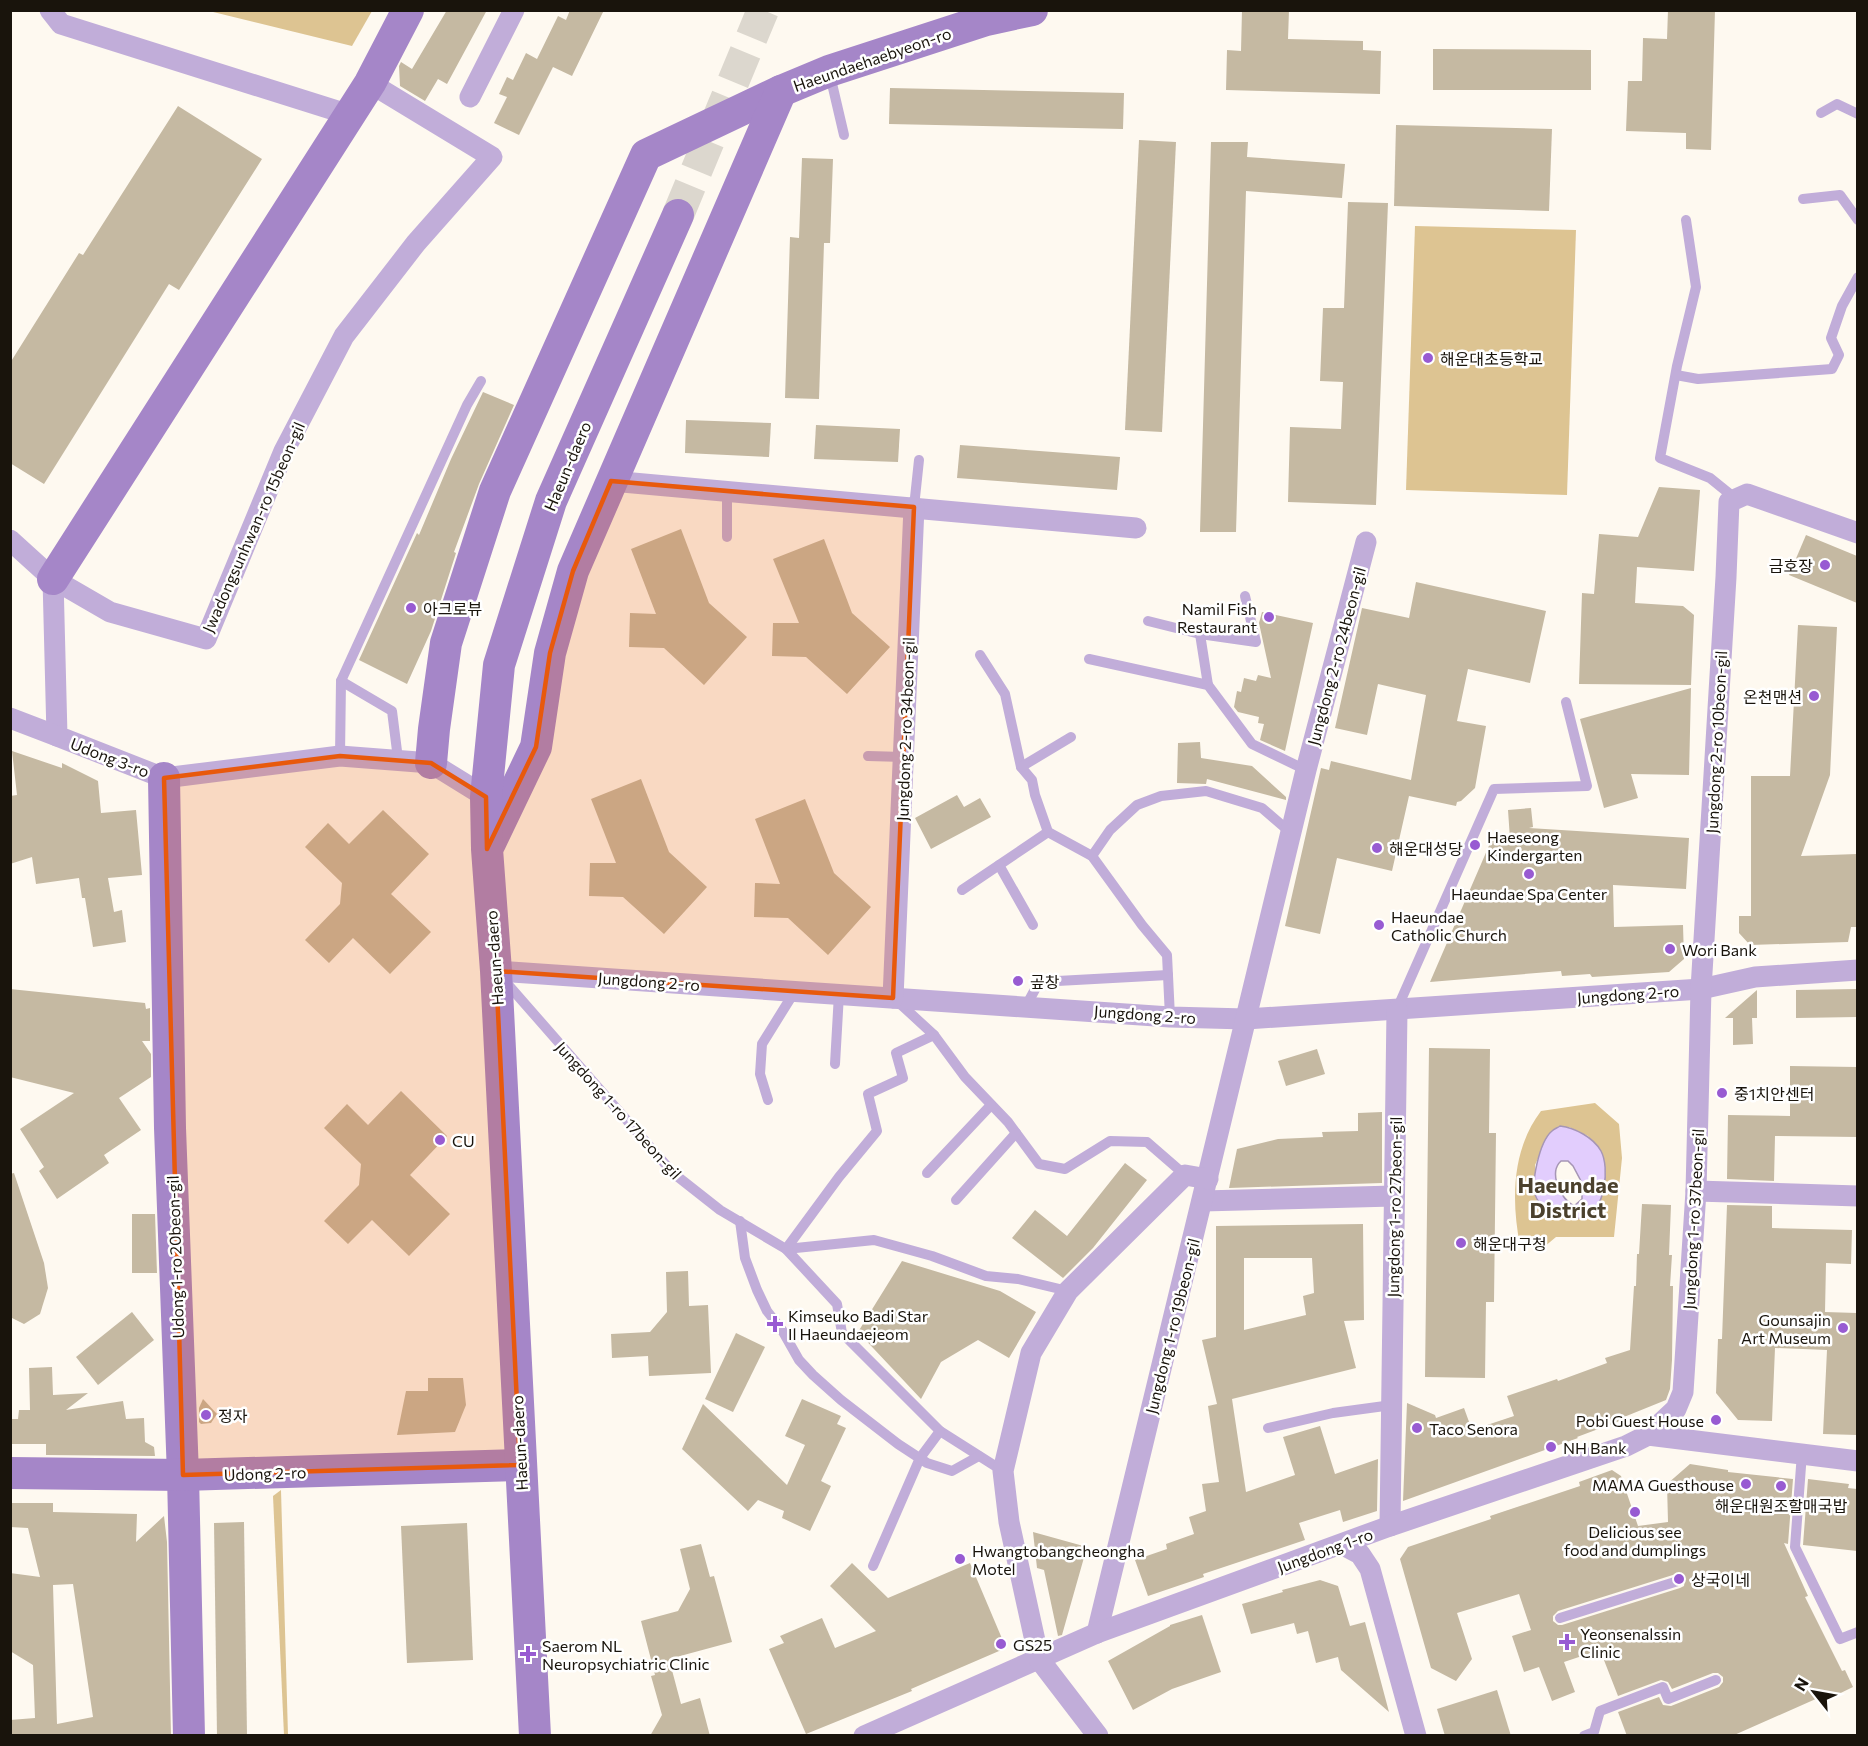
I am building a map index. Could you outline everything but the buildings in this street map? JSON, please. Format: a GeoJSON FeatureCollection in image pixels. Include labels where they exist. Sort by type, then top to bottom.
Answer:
{"type":"FeatureCollection","features":[{"type":"Feature","properties":{"kind":"street"},"geometry":{"type":"LineString","coordinates":[[50,10],[61,24],[350,115]]}},
{"type":"Feature","properties":{"kind":"street"},"geometry":{"type":"LineString","coordinates":[[10,540],[53,579],[370,83],[408,10]]}},
{"type":"Feature","properties":{"kind":"street"},"geometry":{"type":"LineString","coordinates":[[470,97],[514,10]]}},
{"type":"Feature","properties":{"kind":"street","name":"Haeundaehaebyeon-ro"},"geometry":{"type":"LineString","coordinates":[[431,764],[446,642],[495,491],[646,155],[781,91],[829,72],[986,20],[1032,10]]}},
{"type":"Feature","properties":{"kind":"street","name":"Jwadongsunhwan-ro 15beon-gil"},"geometry":{"type":"LineString","coordinates":[[53,579],[110,612],[206,639],[284,451],[344,336],[416,243],[492,157],[370,83]]}},
{"type":"Feature","properties":{"kind":"street"},"geometry":{"type":"LineString","coordinates":[[487,849],[536,747],[550,653],[573,572],[781,91]]}},
{"type":"Feature","properties":{"kind":"street","name":"Haeun-daero"},"geometry":{"type":"LineString","coordinates":[[535,1736],[486,797],[499,665],[550,501],[678,214]]}},
{"type":"Feature","properties":{"kind":"street"},"geometry":{"type":"LineString","coordinates":[[611,481],[1136,528]]}},
{"type":"Feature","properties":{"kind":"street"},"geometry":{"type":"LineString","coordinates":[[1736,499],[1747,494],[1857,532]]}},
{"type":"Feature","properties":{"kind":"street","name":"Jungdong 2-ro 10beon-gil"},"geometry":{"type":"LineString","coordinates":[[1701,989],[1729,502],[1736,499]]}},
{"type":"Feature","properties":{"kind":"street","name":"Jungdong 2-ro 34beon-gil"},"geometry":{"type":"LineString","coordinates":[[893,998],[914,507]]}},
{"type":"Feature","properties":{"kind":"street","name":"Jungdong 2-ro 24beon-gil"},"geometry":{"type":"LineString","coordinates":[[1246,1019],[1306,771],[1366,542]]}},
{"type":"Feature","properties":{"kind":"street","name":"Udong 3-ro"},"geometry":{"type":"LineString","coordinates":[[53,579],[57,736],[164,778],[340,756],[398,759],[431,764],[486,797]]}},
{"type":"Feature","properties":{"kind":"street"},"geometry":{"type":"LineString","coordinates":[[10,718],[57,736]]}},
{"type":"Feature","properties":{"kind":"street","name":"Udong 1-ro 20beon-gil"},"geometry":{"type":"LineString","coordinates":[[164,778],[170,1128],[183,1475],[189,1736]]}},
{"type":"Feature","properties":{"kind":"street","name":"Jungdong 2-ro"},"geometry":{"type":"LineString","coordinates":[[495,971],[1170,1017],[1246,1019],[1701,989],[1755,977],[1857,970]]}},
{"type":"Feature","properties":{"kind":"street","name":"Jungdong 1-ro 37beon-gil"},"geometry":{"type":"LineString","coordinates":[[1648,1435],[1676,1409],[1683,1392],[1696,1191],[1701,989]]}},
{"type":"Feature","properties":{"kind":"street","name":"Jungdong 1-ro 27beon-gil"},"geometry":{"type":"LineString","coordinates":[[1390,1526],[1397,1010]]}},
{"type":"Feature","properties":{"kind":"street","name":"Jungdong 1-ro 19beon-gil"},"geometry":{"type":"LineString","coordinates":[[1097,1633],[1246,1019]]}},
{"type":"Feature","properties":{"kind":"street"},"geometry":{"type":"LineString","coordinates":[[1098,1736],[1039,1659],[1009,1522],[1003,1471],[1031,1353],[1068,1291],[1185,1175],[1208,1179]]}},
{"type":"Feature","properties":{"kind":"street"},"geometry":{"type":"LineString","coordinates":[[1696,1191],[1857,1196]]}},
{"type":"Feature","properties":{"kind":"street"},"geometry":{"type":"LineString","coordinates":[[1202,1201],[1394,1196]]}},
{"type":"Feature","properties":{"kind":"street"},"geometry":{"type":"LineString","coordinates":[[1648,1435],[1857,1461]]}},
{"type":"Feature","properties":{"kind":"street","name":"Jungdong 1-ro"},"geometry":{"type":"LineString","coordinates":[[864,1736],[1097,1633],[1390,1526],[1626,1446],[1648,1435]]}},
{"type":"Feature","properties":{"kind":"street","name":"Udong 2-ro"},"geometry":{"type":"LineString","coordinates":[[10,1473],[183,1475],[520,1465]]}},
{"type":"Feature","properties":{"kind":"street"},"geometry":{"type":"LineString","coordinates":[[1343,1545],[1360,1554],[1370,1569],[1416,1736]]}},
{"type":"Feature","properties":{"kind":"lane"},"geometry":{"type":"LineString","coordinates":[[829,72],[844,135]]}},
{"type":"Feature","properties":{"kind":"lane"},"geometry":{"type":"LineString","coordinates":[[1821,113],[1837,105],[1857,114]]}},
{"type":"Feature","properties":{"kind":"lane"},"geometry":{"type":"LineString","coordinates":[[1803,199],[1840,195],[1857,220]]}},
{"type":"Feature","properties":{"kind":"lane"},"geometry":{"type":"LineString","coordinates":[[1686,220],[1696,287],[1660,458],[1710,478],[1736,499]]}},
{"type":"Feature","properties":{"kind":"lane"},"geometry":{"type":"LineString","coordinates":[[1676,375],[1698,379],[1832,369],[1839,355],[1831,338],[1842,306],[1857,277]]}},
{"type":"Feature","properties":{"kind":"lane"},"geometry":{"type":"LineString","coordinates":[[340,756],[341,681],[467,405],[481,381]]}},
{"type":"Feature","properties":{"kind":"lane","name":"Jungdong 2-ro 34beon-gil"},"geometry":{"type":"LineString","coordinates":[[914,507],[919,460]]}},
{"type":"Feature","properties":{"kind":"lane"},"geometry":{"type":"LineString","coordinates":[[727,491],[727,537]]}},
{"type":"Feature","properties":{"kind":"lane"},"geometry":{"type":"LineString","coordinates":[[1148,621],[1200,634],[1256,642],[1245,596]]}},
{"type":"Feature","properties":{"kind":"lane"},"geometry":{"type":"LineString","coordinates":[[1089,659],[1208,685],[1200,634]]}},
{"type":"Feature","properties":{"kind":"lane"},"geometry":{"type":"LineString","coordinates":[[980,655],[1005,694],[1021,767],[1032,780],[1048,832],[1092,856],[1142,926],[1167,956],[1170,1017]]}},
{"type":"Feature","properties":{"kind":"lane"},"geometry":{"type":"LineString","coordinates":[[341,681],[392,711],[398,759]]}},
{"type":"Feature","properties":{"kind":"lane","name":"Jungdong 2-ro 24beon-gil"},"geometry":{"type":"LineString","coordinates":[[1208,685],[1252,744],[1306,771]]}},
{"type":"Feature","properties":{"kind":"lane"},"geometry":{"type":"LineString","coordinates":[[1397,1010],[1494,789],[1587,786],[1566,702]]}},
{"type":"Feature","properties":{"kind":"lane"},"geometry":{"type":"LineString","coordinates":[[1021,767],[1071,737]]}},
{"type":"Feature","properties":{"kind":"lane"},"geometry":{"type":"LineString","coordinates":[[868,756],[903,758]]}},
{"type":"Feature","properties":{"kind":"lane"},"geometry":{"type":"LineString","coordinates":[[1092,856],[1110,831],[1137,805],[1161,796],[1206,791],[1262,808],[1291,833]]}},
{"type":"Feature","properties":{"kind":"lane"},"geometry":{"type":"LineString","coordinates":[[962,890],[1048,832]]}},
{"type":"Feature","properties":{"kind":"lane"},"geometry":{"type":"LineString","coordinates":[[999,865],[1033,925]]}},
{"type":"Feature","properties":{"kind":"lane","name":"Jungdong 1-ro 17beon-gil"},"geometry":{"type":"LineString","coordinates":[[495,971],[673,1173],[720,1210],[786,1250],[837,1304],[842,1332],[940,1431],[1003,1471]]}},
{"type":"Feature","properties":{"kind":"lane"},"geometry":{"type":"LineString","coordinates":[[1026,1006],[1039,982],[1168,975]]}},
{"type":"Feature","properties":{"kind":"lane"},"geometry":{"type":"LineString","coordinates":[[768,1100],[760,1074],[762,1044],[796,991]]}},
{"type":"Feature","properties":{"kind":"lane"},"geometry":{"type":"LineString","coordinates":[[835,1064],[838,994]]}},
{"type":"Feature","properties":{"kind":"lane"},"geometry":{"type":"LineString","coordinates":[[893,998],[934,1035],[965,1077],[1016,1133],[1039,1164],[1065,1169],[1110,1142],[1147,1142],[1185,1175]]}},
{"type":"Feature","properties":{"kind":"lane"},"geometry":{"type":"LineString","coordinates":[[786,1250],[839,1177],[877,1131],[868,1094],[903,1078],[896,1053],[934,1035]]}},
{"type":"Feature","properties":{"kind":"lane"},"geometry":{"type":"LineString","coordinates":[[927,1173],[991,1105]]}},
{"type":"Feature","properties":{"kind":"lane"},"geometry":{"type":"LineString","coordinates":[[956,1200],[1016,1133]]}},
{"type":"Feature","properties":{"kind":"lane"},"geometry":{"type":"LineString","coordinates":[[740,1221],[745,1258],[757,1290],[767,1311],[782,1330],[799,1360],[841,1400],[920,1458],[952,1471],[979,1456]]}},
{"type":"Feature","properties":{"kind":"lane"},"geometry":{"type":"LineString","coordinates":[[786,1250],[874,1240],[932,1256],[986,1276],[1017,1279],[1068,1291]]}},
{"type":"Feature","properties":{"kind":"lane"},"geometry":{"type":"LineString","coordinates":[[1268,1428],[1333,1413],[1392,1405]]}},
{"type":"Feature","properties":{"kind":"lane"},"geometry":{"type":"LineString","coordinates":[[873,1566],[920,1458],[940,1431]]}},
{"type":"Feature","properties":{"kind":"lane"},"geometry":{"type":"LineString","coordinates":[[1802,1454],[1795,1547],[1839,1639],[1857,1632]]}},
{"type":"Feature","properties":{"kind":"lane"},"geometry":{"type":"LineString","coordinates":[[1560,1618],[1678,1581]]}},
{"type":"Feature","properties":{"kind":"lane"},"geometry":{"type":"LineString","coordinates":[[1584,1736],[1594,1732],[1600,1712],[1663,1687],[1668,1699],[1716,1680]]}},
{"type":"Feature","properties":{"kind":"highlighted area"},"geometry":{"type":"Polygon","coordinates":[[[611,481],[914,507],[893,998],[496,971],[520,1465],[183,1475],[164,778],[340,756],[431,763],[486,797],[487,849],[536,747],[550,653],[573,571],[611,481]]]}},
{"type":"Feature","properties":{"kind":"shaded area"},"geometry":{"type":"Polygon","coordinates":[[[209,11],[372,11],[352,46],[209,11]]]}},
{"type":"Feature","properties":{"kind":"shaded area"},"geometry":{"type":"Polygon","coordinates":[[[1415,226],[1576,230],[1567,495],[1406,490],[1415,226]]]}},
{"type":"Feature","properties":{"kind":"shaded area"},"geometry":{"type":"Polygon","coordinates":[[[1595,1103],[1619,1124],[1622,1158],[1614,1237],[1556,1237],[1544,1247],[1520,1245],[1515,1210],[1516,1175],[1524,1142],[1541,1111],[1595,1103]],[[1569,1127],[1548,1136],[1535,1165],[1536,1198],[1563,1217],[1603,1195],[1600,1150],[1588,1136],[1569,1127]]]}},
{"type":"Feature","properties":{"kind":"shaded area"},"geometry":{"type":"Polygon","coordinates":[[[1560,1126],[1588,1137],[1598,1146],[1604,1158],[1605,1178],[1601,1198],[1592,1213],[1582,1218],[1569,1218],[1549,1211],[1539,1202],[1535,1192],[1535,1174],[1543,1144],[1553,1130],[1560,1126]],[[1561,1161],[1557,1166],[1556,1179],[1565,1198],[1574,1206],[1582,1199],[1582,1183],[1568,1161],[1561,1161]]]}},
{"type":"Feature","properties":{"kind":"shaded area"},"geometry":{"type":"Polygon","coordinates":[[[281,1490],[288,1736],[284,1735],[273,1496],[281,1490]]]}},
{"type":"Feature","properties":{"kind":"tunnel"},"geometry":{"type":"LineString","coordinates":[[678,215],[763,10]]}},
{"type":"Feature","properties":{"kind":"place","name":"해운대초등학교"},"geometry":{"type":"Point","coordinates":[1428,358]}},
{"type":"Feature","properties":{"kind":"place","name":"금호장"},"geometry":{"type":"Point","coordinates":[1825,565]}},
{"type":"Feature","properties":{"kind":"place","name":"아크로뷰"},"geometry":{"type":"Point","coordinates":[411,608]}},
{"type":"Feature","properties":{"kind":"place","name":"Namil Fish Restaurant"},"geometry":{"type":"Point","coordinates":[1269,617]}},
{"type":"Feature","properties":{"kind":"place","name":"온천맨션"},"geometry":{"type":"Point","coordinates":[1814,696]}},
{"type":"Feature","properties":{"kind":"place","name":"Haeseong Kindergarten"},"geometry":{"type":"Point","coordinates":[1475,845]}},
{"type":"Feature","properties":{"kind":"place","name":"해운대성당"},"geometry":{"type":"Point","coordinates":[1377,848]}},
{"type":"Feature","properties":{"kind":"place","name":"Haeundae Spa Center"},"geometry":{"type":"Point","coordinates":[1529,874]}},
{"type":"Feature","properties":{"kind":"place","name":"Haeundae Catholic Church"},"geometry":{"type":"Point","coordinates":[1379,925]}},
{"type":"Feature","properties":{"kind":"place","name":"Wori Bank"},"geometry":{"type":"Point","coordinates":[1670,949]}},
{"type":"Feature","properties":{"kind":"place","name":"곺창"},"geometry":{"type":"Point","coordinates":[1018,981]}},
{"type":"Feature","properties":{"kind":"place","name":"중1치안센터"},"geometry":{"type":"Point","coordinates":[1722,1093]}},
{"type":"Feature","properties":{"kind":"place","name":"CU"},"geometry":{"type":"Point","coordinates":[440,1140]}},
{"type":"Feature","properties":{"kind":"place","name":"해운대구청"},"geometry":{"type":"Point","coordinates":[1461,1243]}},
{"type":"Feature","properties":{"kind":"place","name":"Kimseuko Badi Star Il Haeundaejeom"},"geometry":{"type":"Point","coordinates":[775,1324]}},
{"type":"Feature","properties":{"kind":"place","name":"Gounsajin Art Museum"},"geometry":{"type":"Point","coordinates":[1843,1328]}},
{"type":"Feature","properties":{"kind":"place","name":"정자"},"geometry":{"type":"Point","coordinates":[206,1415]}},
{"type":"Feature","properties":{"kind":"place","name":"Pobi Guest House"},"geometry":{"type":"Point","coordinates":[1716,1420]}},
{"type":"Feature","properties":{"kind":"place","name":"Taco Senora"},"geometry":{"type":"Point","coordinates":[1417,1428]}},
{"type":"Feature","properties":{"kind":"place","name":"NH Bank"},"geometry":{"type":"Point","coordinates":[1551,1447]}},
{"type":"Feature","properties":{"kind":"place","name":"MAMA Guesthouse"},"geometry":{"type":"Point","coordinates":[1746,1484]}},
{"type":"Feature","properties":{"kind":"place","name":"해운대원조할매국밥"},"geometry":{"type":"Point","coordinates":[1781,1486]}},
{"type":"Feature","properties":{"kind":"place","name":"Delicious see food and dumplings"},"geometry":{"type":"Point","coordinates":[1635,1512]}},
{"type":"Feature","properties":{"kind":"place","name":"Hwangtobangcheongha Motel"},"geometry":{"type":"Point","coordinates":[960,1559]}},
{"type":"Feature","properties":{"kind":"place","name":"상국이네"},"geometry":{"type":"Point","coordinates":[1679,1579]}},
{"type":"Feature","properties":{"kind":"place","name":"Yeonsenalssin Clinic"},"geometry":{"type":"Point","coordinates":[1567,1642]}},
{"type":"Feature","properties":{"kind":"place","name":"GS25"},"geometry":{"type":"Point","coordinates":[1001,1644]}},
{"type":"Feature","properties":{"kind":"place","name":"Saerom NL Neuropsychiatric Clinic"},"geometry":{"type":"Point","coordinates":[528,1654]}},
{"type":"Feature","properties":{"kind":"district","name":"Haeundae District"},"geometry":{"type":"Point","coordinates":[1568,1196]}}]}
